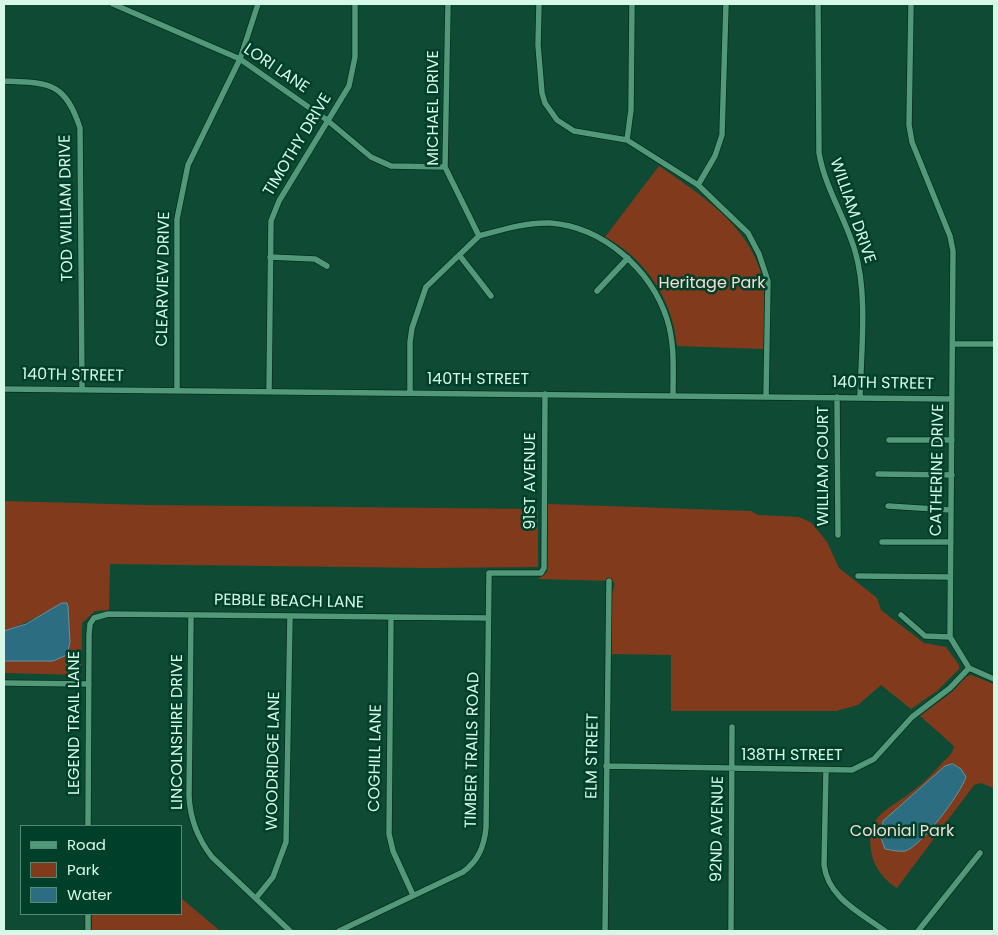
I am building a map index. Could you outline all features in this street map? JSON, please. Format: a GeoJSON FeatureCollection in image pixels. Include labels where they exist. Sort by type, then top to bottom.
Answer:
{"type":"FeatureCollection","features":[{"type":"Feature","properties":{"kind":"street","name":"LORI LANE"},"geometry":{"type":"LineString","coordinates":[[113,4],[240,59],[327,120],[371,157],[391,166],[445,167]]}},
{"type":"Feature","properties":{"kind":"street","name":"CLEARVIEW DRIVE"},"geometry":{"type":"LineString","coordinates":[[176,390],[177,219],[181,194],[188,165],[240,59],[258,4]]}},
{"type":"Feature","properties":{"kind":"street","name":"TIMOTHY DRIVE"},"geometry":{"type":"LineString","coordinates":[[269,392],[271,221],[278,201],[349,86],[355,57],[355,4]]}},
{"type":"Feature","properties":{"kind":"street","name":"MICHAEL DRIVE"},"geometry":{"type":"LineString","coordinates":[[448,4],[445,167],[479,236]]}},
{"type":"Feature","properties":{"kind":"street"},"geometry":{"type":"LineString","coordinates":[[539,4],[538,45],[542,93],[552,112],[561,123],[574,131],[628,140],[698,185],[748,233],[759,254],[768,281],[766,397]]}},
{"type":"Feature","properties":{"kind":"street"},"geometry":{"type":"LineString","coordinates":[[628,140],[631,110],[632,4]]}},
{"type":"Feature","properties":{"kind":"street"},"geometry":{"type":"LineString","coordinates":[[698,185],[715,156],[722,135],[726,4]]}},
{"type":"Feature","properties":{"kind":"street","name":"WILLIAM DRIVE"},"geometry":{"type":"LineString","coordinates":[[818,4],[819,153],[821,168],[851,239],[858,266],[861,296],[860,397]]}},
{"type":"Feature","properties":{"kind":"street","name":"CATHERINE DRIVE"},"geometry":{"type":"LineString","coordinates":[[911,4],[909,125],[912,142],[952,243],[953,344],[950,637]]}},
{"type":"Feature","properties":{"kind":"street","name":"TOD WILLIAM DRIVE"},"geometry":{"type":"LineString","coordinates":[[4,81],[46,83],[63,94],[74,108],[80,128],[82,390]]}},
{"type":"Feature","properties":{"kind":"street"},"geometry":{"type":"LineString","coordinates":[[410,393],[410,342],[426,287],[479,236],[514,227],[550,223],[578,229],[599,238],[628,258],[645,276],[654,289],[668,320],[673,350],[673,395]]}},
{"type":"Feature","properties":{"kind":"street"},"geometry":{"type":"LineString","coordinates":[[460,256],[491,296]]}},
{"type":"Feature","properties":{"kind":"street"},"geometry":{"type":"LineString","coordinates":[[270,257],[315,259],[327,266]]}},
{"type":"Feature","properties":{"kind":"street"},"geometry":{"type":"LineString","coordinates":[[597,292],[628,258]]}},
{"type":"Feature","properties":{"kind":"street"},"geometry":{"type":"LineString","coordinates":[[953,344],[994,344]]}},
{"type":"Feature","properties":{"kind":"street","name":"140TH STREET"},"geometry":{"type":"LineString","coordinates":[[4,389],[952,399]]}},
{"type":"Feature","properties":{"kind":"street","name":"91ST AVENUE"},"geometry":{"type":"LineString","coordinates":[[489,573],[541,573],[544,568],[545,394]]}},
{"type":"Feature","properties":{"kind":"street","name":"WILLIAM COURT"},"geometry":{"type":"LineString","coordinates":[[838,397],[838,536]]}},
{"type":"Feature","properties":{"kind":"street"},"geometry":{"type":"LineString","coordinates":[[889,440],[952,440]]}},
{"type":"Feature","properties":{"kind":"street"},"geometry":{"type":"LineString","coordinates":[[878,474],[952,475]]}},
{"type":"Feature","properties":{"kind":"street"},"geometry":{"type":"LineString","coordinates":[[888,506],[951,510]]}},
{"type":"Feature","properties":{"kind":"street"},"geometry":{"type":"LineString","coordinates":[[882,542],[951,542]]}},
{"type":"Feature","properties":{"kind":"street","name":"TIMBER TRAILS ROAD"},"geometry":{"type":"LineString","coordinates":[[339,931],[468,868],[478,858],[485,840],[489,573]]}},
{"type":"Feature","properties":{"kind":"street"},"geometry":{"type":"LineString","coordinates":[[858,576],[950,577]]}},
{"type":"Feature","properties":{"kind":"street","name":"ELM STREET"},"geometry":{"type":"LineString","coordinates":[[605,931],[609,581]]}},
{"type":"Feature","properties":{"kind":"street","name":"PEBBLE BEACH LANE"},"geometry":{"type":"LineString","coordinates":[[92,621],[100,615],[108,614],[488,618]]}},
{"type":"Feature","properties":{"kind":"street"},"geometry":{"type":"LineString","coordinates":[[901,614],[925,636],[950,637],[969,668],[994,679]]}},
{"type":"Feature","properties":{"kind":"street","name":"LINCOLNSHIRE DRIVE"},"geometry":{"type":"LineString","coordinates":[[191,615],[189,796],[191,814],[202,843],[212,857],[290,931]]}},
{"type":"Feature","properties":{"kind":"street","name":"WOODRIDGE LANE"},"geometry":{"type":"LineString","coordinates":[[256,898],[273,877],[286,842],[290,616]]}},
{"type":"Feature","properties":{"kind":"street","name":"COGHILL LANE"},"geometry":{"type":"LineString","coordinates":[[391,617],[390,834],[393,851],[413,895]]}},
{"type":"Feature","properties":{"kind":"street","name":"LEGEND TRAIL LANE"},"geometry":{"type":"LineString","coordinates":[[88,825],[90,629],[92,621]]}},
{"type":"Feature","properties":{"kind":"street","name":"138TH STREET"},"geometry":{"type":"LineString","coordinates":[[606,766],[852,770],[867,764],[916,714],[950,688],[969,668]]}},
{"type":"Feature","properties":{"kind":"street"},"geometry":{"type":"LineString","coordinates":[[4,683],[89,684]]}},
{"type":"Feature","properties":{"kind":"street","name":"92ND AVENUE"},"geometry":{"type":"LineString","coordinates":[[731,931],[732,727]]}},
{"type":"Feature","properties":{"kind":"street"},"geometry":{"type":"LineString","coordinates":[[826,770],[824,865],[827,878],[841,899],[885,931]]}},
{"type":"Feature","properties":{"kind":"street"},"geometry":{"type":"LineString","coordinates":[[918,931],[980,854]]}},
{"type":"Feature","properties":{"kind":"street"},"geometry":{"type":"LineString","coordinates":[[88,915],[88,931]]}},
{"type":"Feature","properties":{"kind":"green space","name":"Heritage Park"},"geometry":{"type":"Polygon","coordinates":[[[659,166],[725,216],[750,248],[759,267],[764,287],[764,349],[677,346],[670,313],[655,282],[633,257],[605,237],[659,166]]]}},
{"type":"Feature","properties":{"kind":"green space"},"geometry":{"type":"Polygon","coordinates":[[[4,501],[147,505],[538,509],[538,567],[428,568],[110,564],[109,610],[95,611],[82,623],[81,675],[4,673],[4,661],[53,661],[70,642],[66,603],[4,631],[4,501]]]}},
{"type":"Feature","properties":{"kind":"green space"},"geometry":{"type":"Polygon","coordinates":[[[548,504],[751,511],[758,515],[799,517],[812,523],[827,542],[839,568],[877,598],[881,610],[924,643],[946,647],[959,665],[959,669],[937,691],[911,709],[881,685],[858,705],[836,711],[671,711],[671,655],[611,654],[611,596],[615,584],[612,581],[538,579],[547,572],[548,504]]]}},
{"type":"Feature","properties":{"kind":"green space","name":"Colonial Park"},"geometry":{"type":"Polygon","coordinates":[[[971,675],[994,684],[994,788],[981,783],[974,785],[897,888],[881,874],[873,860],[870,842],[874,823],[885,811],[923,783],[951,754],[954,746],[920,716],[952,692],[967,676],[971,675]]]}},
{"type":"Feature","properties":{"kind":"green space"},"geometry":{"type":"Polygon","coordinates":[[[182,899],[220,931],[92,931],[92,915],[182,915],[182,899]]]}},
{"type":"Feature","properties":{"kind":"water"},"geometry":{"type":"Polygon","coordinates":[[[62,603],[67,603],[68,607],[70,642],[67,655],[53,661],[4,661],[4,631],[26,624],[62,603]]]}},
{"type":"Feature","properties":{"kind":"water"},"geometry":{"type":"Polygon","coordinates":[[[953,764],[961,769],[966,777],[957,795],[940,819],[921,840],[905,851],[885,849],[881,838],[883,821],[945,766],[953,764]]]}}]}
